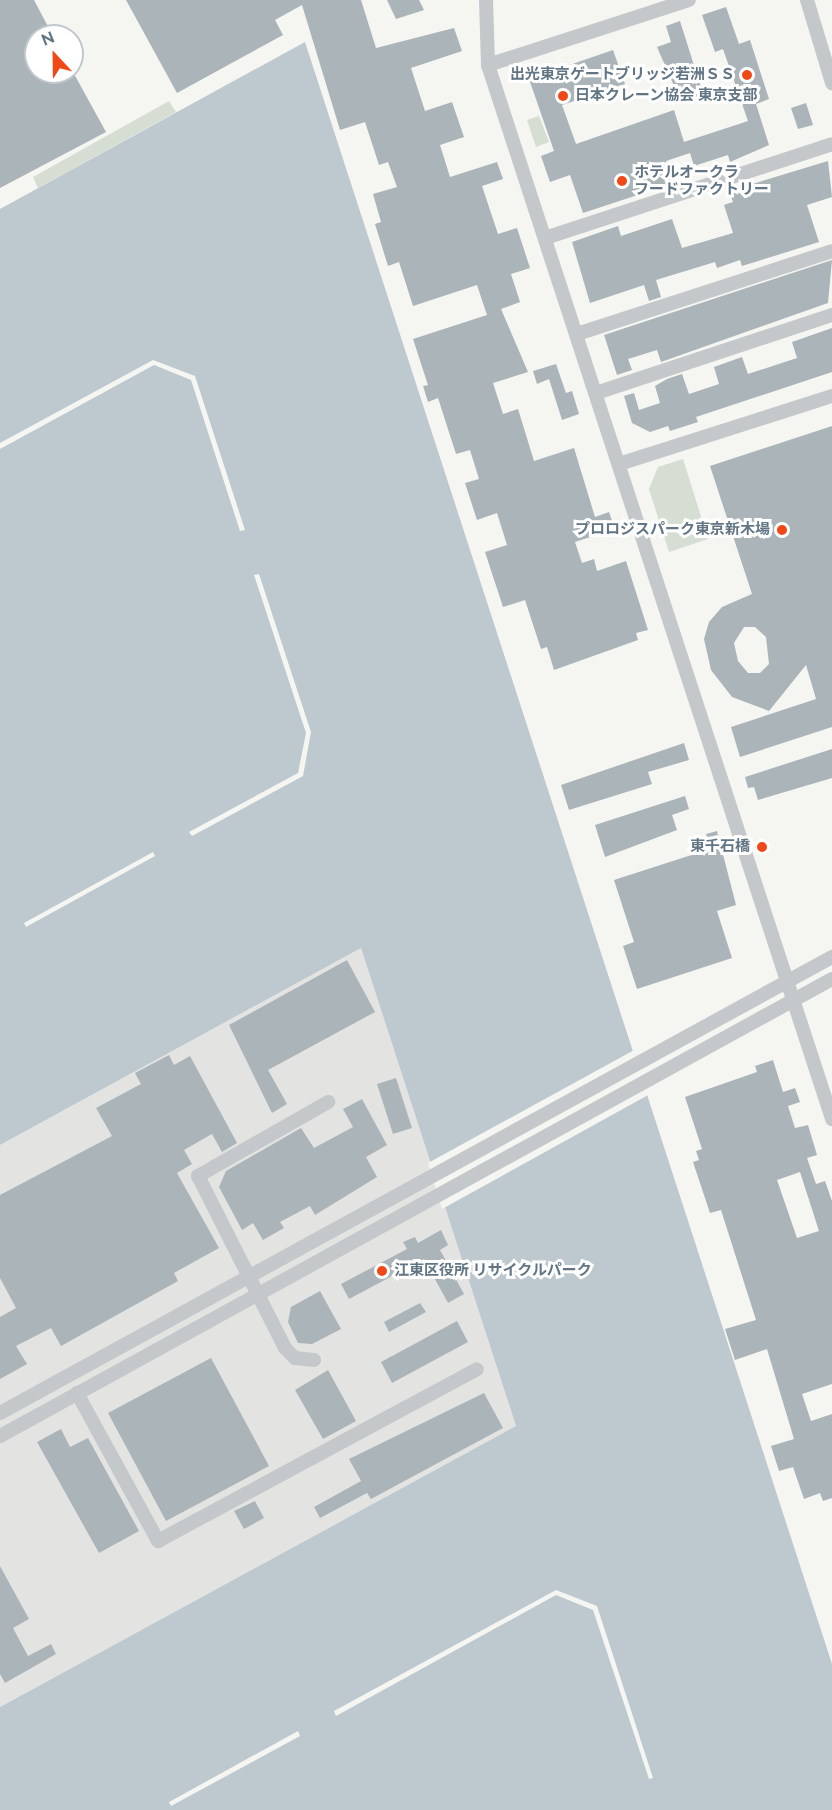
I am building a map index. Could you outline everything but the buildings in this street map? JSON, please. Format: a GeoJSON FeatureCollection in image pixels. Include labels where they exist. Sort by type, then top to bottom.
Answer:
{"type":"FeatureCollection","features":[{"type":"Feature","properties":{"kind":"street"},"geometry":{"type":"LineString","coordinates":[[486,0],[488,65],[832,1119]]}},
{"type":"Feature","properties":{"kind":"street"},"geometry":{"type":"LineString","coordinates":[[488,65],[689,0]]}},
{"type":"Feature","properties":{"kind":"street"},"geometry":{"type":"LineString","coordinates":[[807,0],[832,82]]}},
{"type":"Feature","properties":{"kind":"street"},"geometry":{"type":"LineString","coordinates":[[545,238],[832,144]]}},
{"type":"Feature","properties":{"kind":"street"},"geometry":{"type":"LineString","coordinates":[[577,334],[832,251]]}},
{"type":"Feature","properties":{"kind":"street"},"geometry":{"type":"LineString","coordinates":[[596,393],[832,315]]}},
{"type":"Feature","properties":{"kind":"street"},"geometry":{"type":"LineString","coordinates":[[620,464],[832,396]]}},
{"type":"Feature","properties":{"kind":"street"},"geometry":{"type":"LineString","coordinates":[[0,1413],[693,1036],[832,957]]}},
{"type":"Feature","properties":{"kind":"street"},"geometry":{"type":"LineString","coordinates":[[0,1436],[832,979]]}},
{"type":"Feature","properties":{"kind":"street"},"geometry":{"type":"LineString","coordinates":[[314,1360],[295,1358],[285,1348],[257,1295],[251,1275],[198,1176],[328,1102]]}},
{"type":"Feature","properties":{"kind":"street"},"geometry":{"type":"LineString","coordinates":[[77,1394],[158,1541],[477,1369]]}},
{"type":"Feature","properties":{"kind":"shaded area"},"geometry":{"type":"Polygon","coordinates":[[[305,42],[832,1664],[832,1810],[0,1810],[0,1707],[516,1426],[361,948],[0,1145],[0,209],[305,42]]]}},
{"type":"Feature","properties":{"kind":"shaded area"},"geometry":{"type":"Polygon","coordinates":[[[169,101],[176,112],[38,188],[33,177],[169,101]]]}},
{"type":"Feature","properties":{"kind":"shaded area"},"geometry":{"type":"Polygon","coordinates":[[[539,116],[549,142],[536,147],[527,120],[539,116]]]}},
{"type":"Feature","properties":{"kind":"shaded area"},"geometry":{"type":"Polygon","coordinates":[[[683,459],[708,539],[669,552],[649,489],[658,467],[683,459]]]}},
{"type":"Feature","properties":{"kind":"shaded area"},"geometry":{"type":"Polygon","coordinates":[[[361,948],[516,1426],[0,1707],[0,1145],[361,948]]]}},
{"type":"Feature","properties":{"kind":"pier"},"geometry":{"type":"Polygon","coordinates":[[[153,360],[195,376],[245,530],[240,531],[191,380],[154,365],[0,449],[0,443],[153,360]]]}},
{"type":"Feature","properties":{"kind":"pier"},"geometry":{"type":"Polygon","coordinates":[[[259,574],[311,732],[303,776],[192,836],[189,832],[298,773],[306,733],[254,575],[259,574]]]}},
{"type":"Feature","properties":{"kind":"pier"},"geometry":{"type":"Polygon","coordinates":[[[153,852],[155,856],[26,927],[24,923],[153,852]]]}},
{"type":"Feature","properties":{"kind":"pier"},"geometry":{"type":"Polygon","coordinates":[[[636,1049],[650,1094],[442,1209],[428,1163],[636,1049]]]}},
{"type":"Feature","properties":{"kind":"pier"},"geometry":{"type":"Polygon","coordinates":[[[556,1590],[597,1606],[653,1778],[649,1779],[593,1610],[556,1595],[336,1716],[334,1711],[556,1590]]]}},
{"type":"Feature","properties":{"kind":"pier"},"geometry":{"type":"Polygon","coordinates":[[[298,1731],[300,1736],[171,1806],[169,1802],[298,1731]]]}},
{"type":"Feature","properties":{"kind":"place","name":"出光東京ゲートブリッジ若洲ＳＳ"},"geometry":{"type":"Point","coordinates":[747,75]}},
{"type":"Feature","properties":{"kind":"place","name":"日本クレーン協会 東京支部"},"geometry":{"type":"Point","coordinates":[563,96]}},
{"type":"Feature","properties":{"kind":"place","name":"ホテルオークラ フードファクトリー"},"geometry":{"type":"Point","coordinates":[622,181]}},
{"type":"Feature","properties":{"kind":"place","name":"プロロジスパーク東京新木場"},"geometry":{"type":"Point","coordinates":[782,530]}},
{"type":"Feature","properties":{"kind":"place","name":"東千石橋"},"geometry":{"type":"Point","coordinates":[762,847]}},
{"type":"Feature","properties":{"kind":"place","name":"江東区役所 リサイクルパーク"},"geometry":{"type":"Point","coordinates":[382,1271]}}]}
